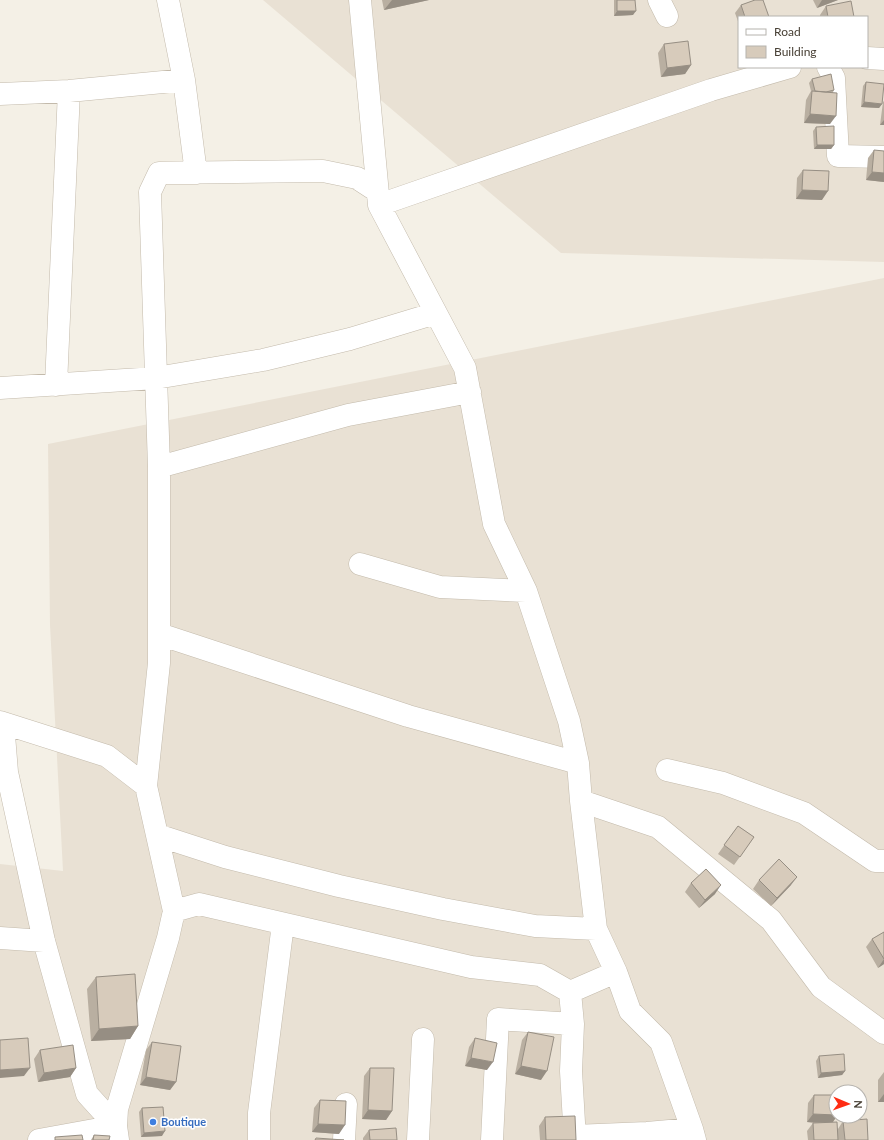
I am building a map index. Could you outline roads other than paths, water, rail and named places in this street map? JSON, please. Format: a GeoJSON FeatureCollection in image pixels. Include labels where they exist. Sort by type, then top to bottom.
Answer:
{"type":"FeatureCollection","features":[{"type":"Feature","properties":{"kind":"street"},"geometry":{"type":"LineString","coordinates":[[168,0],[184,80],[196,173]]}},
{"type":"Feature","properties":{"kind":"street"},"geometry":{"type":"LineString","coordinates":[[360,0],[378,198]]}},
{"type":"Feature","properties":{"kind":"street"},"geometry":{"type":"LineString","coordinates":[[868,58],[884,59]]}},
{"type":"Feature","properties":{"kind":"street"},"geometry":{"type":"LineString","coordinates":[[378,198],[711,90],[787,68]]}},
{"type":"Feature","properties":{"kind":"street"},"geometry":{"type":"LineString","coordinates":[[829,68],[834,78],[838,156],[884,157]]}},
{"type":"Feature","properties":{"kind":"street"},"geometry":{"type":"LineString","coordinates":[[0,94],[69,91],[184,80]]}},
{"type":"Feature","properties":{"kind":"street"},"geometry":{"type":"LineString","coordinates":[[56,385],[69,91]]}},
{"type":"Feature","properties":{"kind":"street"},"geometry":{"type":"LineString","coordinates":[[117,1133],[117,1109],[168,938],[174,910],[146,786],[159,663],[159,467],[150,192],[159,173],[323,171],[357,178],[378,198],[465,368],[494,524],[526,591],[569,721],[578,763],[596,929],[616,972],[630,1011],[662,1042],[694,1134],[647,1133],[574,1138],[572,1071],[573,1024],[570,992]]}},
{"type":"Feature","properties":{"kind":"street"},"geometry":{"type":"LineString","coordinates":[[0,388],[156,378],[263,360],[350,340],[436,313]]}},
{"type":"Feature","properties":{"kind":"street"},"geometry":{"type":"LineString","coordinates":[[159,467],[348,415],[470,392]]}},
{"type":"Feature","properties":{"kind":"street"},"geometry":{"type":"LineString","coordinates":[[360,564],[440,587],[526,591]]}},
{"type":"Feature","properties":{"kind":"street"},"geometry":{"type":"LineString","coordinates":[[158,634],[408,716],[578,763]]}},
{"type":"Feature","properties":{"kind":"street"},"geometry":{"type":"LineString","coordinates":[[117,1133],[87,1094],[44,941],[7,772],[2,723],[107,756],[146,786]]}},
{"type":"Feature","properties":{"kind":"street"},"geometry":{"type":"LineString","coordinates":[[667,770],[723,783],[804,813],[874,861],[884,861]]}},
{"type":"Feature","properties":{"kind":"street"},"geometry":{"type":"LineString","coordinates":[[581,801],[658,827],[771,920],[821,987],[884,1033]]}},
{"type":"Feature","properties":{"kind":"street"},"geometry":{"type":"LineString","coordinates":[[157,835],[225,857],[316,880],[443,909],[535,926],[596,929]]}},
{"type":"Feature","properties":{"kind":"street"},"geometry":{"type":"LineString","coordinates":[[174,910],[199,904],[471,967],[540,975],[570,992]]}},
{"type":"Feature","properties":{"kind":"street"},"geometry":{"type":"LineString","coordinates":[[259,1140],[259,1113],[283,924]]}},
{"type":"Feature","properties":{"kind":"street"},"geometry":{"type":"LineString","coordinates":[[0,938],[44,941]]}},
{"type":"Feature","properties":{"kind":"street"},"geometry":{"type":"LineString","coordinates":[[570,992],[616,972]]}},
{"type":"Feature","properties":{"kind":"street"},"geometry":{"type":"LineString","coordinates":[[492,1140],[498,1019],[573,1024]]}},
{"type":"Feature","properties":{"kind":"street"},"geometry":{"type":"LineString","coordinates":[[418,1140],[423,1039]]}},
{"type":"Feature","properties":{"kind":"street"},"geometry":{"type":"LineString","coordinates":[[344,1140],[346,1104]]}},
{"type":"Feature","properties":{"kind":"street"},"geometry":{"type":"LineString","coordinates":[[39,1140],[117,1133]]}},
{"type":"Feature","properties":{"kind":"place","name":"Boutique"},"geometry":{"type":"Point","coordinates":[153,1122]}}]}
